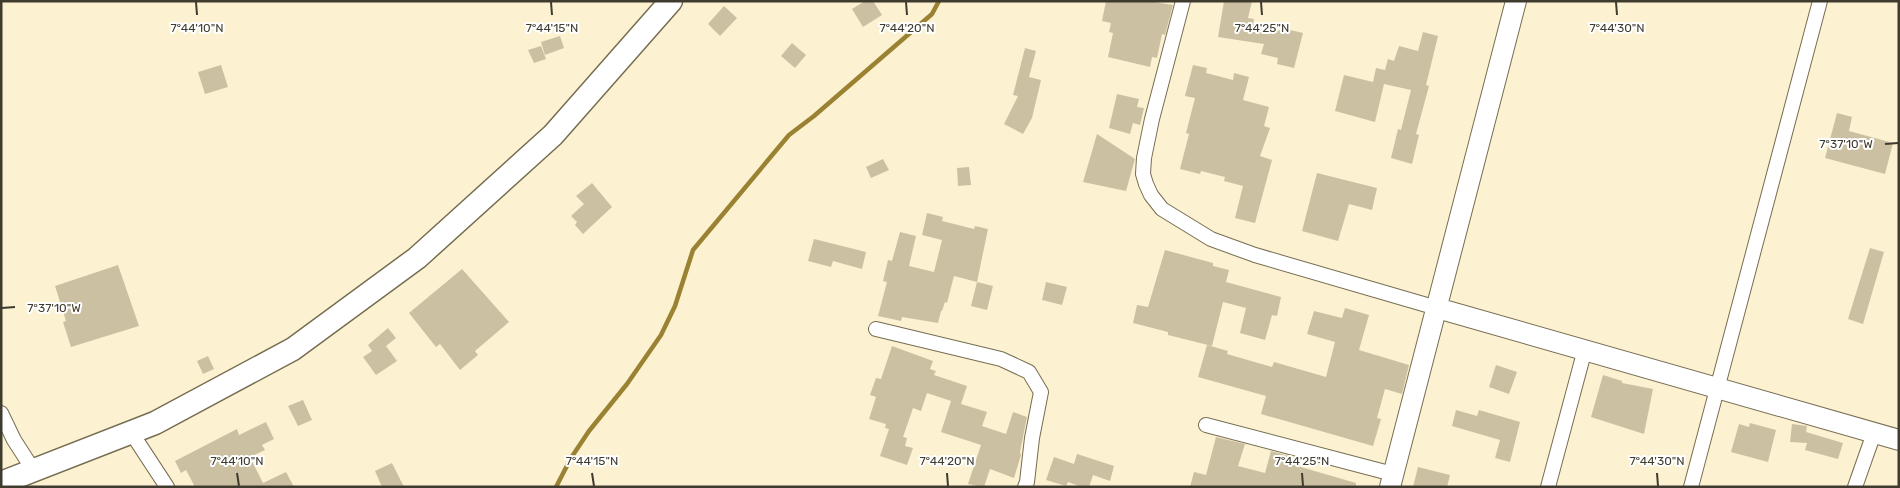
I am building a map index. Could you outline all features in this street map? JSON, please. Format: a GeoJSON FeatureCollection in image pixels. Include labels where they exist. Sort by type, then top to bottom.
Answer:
{"type":"FeatureCollection","features":[{"type":"Feature","properties":{"kind":"main road"},"geometry":{"type":"LineString","coordinates":[[1,483],[155,423],[293,349],[417,258],[553,135],[671,1]]}},
{"type":"Feature","properties":{"kind":"street"},"geometry":{"type":"LineString","coordinates":[[1183,1],[1152,119],[1144,158],[1143,174],[1146,184],[1162,209],[1211,239],[1255,255],[1899,440]]}},
{"type":"Feature","properties":{"kind":"street"},"geometry":{"type":"LineString","coordinates":[[1206,425],[1391,481],[1438,308],[1516,1]]}},
{"type":"Feature","properties":{"kind":"street"},"geometry":{"type":"LineString","coordinates":[[1691,487],[1820,1]]}},
{"type":"Feature","properties":{"kind":"street"},"geometry":{"type":"LineString","coordinates":[[876,329],[1001,359],[1029,372],[1041,392],[1025,487]]}},
{"type":"Feature","properties":{"kind":"street"},"geometry":{"type":"LineString","coordinates":[[1548,487],[1585,349]]}},
{"type":"Feature","properties":{"kind":"street"},"geometry":{"type":"LineString","coordinates":[[1,413],[8,440],[34,471]]}},
{"type":"Feature","properties":{"kind":"street"},"geometry":{"type":"LineString","coordinates":[[131,432],[167,487]]}},
{"type":"Feature","properties":{"kind":"street"},"geometry":{"type":"LineString","coordinates":[[1856,487],[1874,433]]}},
{"type":"Feature","properties":{"kind":"building"},"geometry":{"type":"Polygon","coordinates":[[[865,1],[873,1],[882,15],[863,27],[852,9],[865,1]]]}},
{"type":"Feature","properties":{"kind":"building"},"geometry":{"type":"Polygon","coordinates":[[[1106,1],[1148,1],[1173,5],[1165,35],[1162,34],[1157,58],[1152,57],[1150,67],[1108,57],[1113,33],[1109,32],[1111,23],[1102,21],[1106,1]]]}},
{"type":"Feature","properties":{"kind":"building"},"geometry":{"type":"Polygon","coordinates":[[[1224,1],[1252,1],[1248,18],[1254,19],[1253,24],[1285,32],[1286,29],[1303,33],[1294,68],[1277,64],[1278,58],[1261,54],[1264,44],[1218,37],[1224,1]]]}},
{"type":"Feature","properties":{"kind":"building"},"geometry":{"type":"Polygon","coordinates":[[[724,6],[737,18],[720,36],[708,24],[724,6]]]}},
{"type":"Feature","properties":{"kind":"building"},"geometry":{"type":"Polygon","coordinates":[[[1423,32],[1438,36],[1426,85],[1429,86],[1416,134],[1419,135],[1412,164],[1391,158],[1398,129],[1401,130],[1411,90],[1384,84],[1375,122],[1335,111],[1344,75],[1373,82],[1376,68],[1385,70],[1388,59],[1394,61],[1399,46],[1418,51],[1423,32]]]}},
{"type":"Feature","properties":{"kind":"building"},"geometry":{"type":"Polygon","coordinates":[[[560,36],[564,48],[545,55],[541,42],[560,36]]]}},
{"type":"Feature","properties":{"kind":"building"},"geometry":{"type":"Polygon","coordinates":[[[792,43],[806,55],[795,68],[781,56],[792,43]]]}},
{"type":"Feature","properties":{"kind":"building"},"geometry":{"type":"Polygon","coordinates":[[[541,46],[546,59],[534,63],[528,50],[541,46]]]}},
{"type":"Feature","properties":{"kind":"building"},"geometry":{"type":"Polygon","coordinates":[[[1025,48],[1036,51],[1029,77],[1041,80],[1032,118],[1023,134],[1004,124],[1018,96],[1013,95],[1025,48]]]}},
{"type":"Feature","properties":{"kind":"building"},"geometry":{"type":"Polygon","coordinates":[[[221,65],[228,87],[205,94],[198,72],[221,65]]]}},
{"type":"Feature","properties":{"kind":"building"},"geometry":{"type":"Polygon","coordinates":[[[1193,65],[1207,68],[1206,73],[1233,80],[1234,73],[1249,77],[1243,100],[1269,107],[1264,126],[1270,128],[1260,156],[1272,160],[1255,223],[1235,218],[1243,186],[1224,181],[1225,177],[1201,171],[1200,174],[1180,169],[1189,134],[1186,133],[1195,98],[1185,96],[1193,65]]]}},
{"type":"Feature","properties":{"kind":"building"},"geometry":{"type":"Polygon","coordinates":[[[1117,94],[1139,99],[1137,107],[1144,108],[1140,125],[1133,123],[1130,134],[1109,128],[1117,94]]]}},
{"type":"Feature","properties":{"kind":"building"},"geometry":{"type":"Polygon","coordinates":[[[1837,113],[1852,117],[1849,131],[1893,143],[1885,174],[1825,158],[1837,113]]]}},
{"type":"Feature","properties":{"kind":"building"},"geometry":{"type":"Polygon","coordinates":[[[1097,134],[1135,159],[1126,191],[1083,182],[1097,134]]]}},
{"type":"Feature","properties":{"kind":"building"},"geometry":{"type":"Polygon","coordinates":[[[883,159],[889,170],[871,178],[866,167],[883,159]]]}},
{"type":"Feature","properties":{"kind":"building"},"geometry":{"type":"Polygon","coordinates":[[[969,167],[971,185],[958,186],[957,168],[969,167]]]}},
{"type":"Feature","properties":{"kind":"building"},"geometry":{"type":"Polygon","coordinates":[[[1317,173],[1377,188],[1372,210],[1349,204],[1338,241],[1302,231],[1317,173]]]}},
{"type":"Feature","properties":{"kind":"building"},"geometry":{"type":"Polygon","coordinates":[[[592,183],[612,207],[583,234],[575,225],[577,222],[571,216],[584,204],[576,196],[592,183]]]}},
{"type":"Feature","properties":{"kind":"building"},"geometry":{"type":"Polygon","coordinates":[[[927,213],[943,217],[942,221],[974,229],[975,226],[988,229],[977,282],[954,276],[947,303],[945,302],[938,323],[902,317],[901,321],[878,316],[887,282],[883,281],[888,260],[892,261],[900,232],[916,236],[909,266],[934,272],[942,240],[922,235],[927,213]]]}},
{"type":"Feature","properties":{"kind":"building"},"geometry":{"type":"Polygon","coordinates":[[[814,239],[866,252],[862,269],[833,261],[831,267],[808,261],[814,239]]]}},
{"type":"Feature","properties":{"kind":"building"},"geometry":{"type":"Polygon","coordinates":[[[1870,248],[1884,252],[1863,324],[1848,319],[1870,248]]]}},
{"type":"Feature","properties":{"kind":"building"},"geometry":{"type":"Polygon","coordinates":[[[1165,250],[1213,263],[1213,266],[1229,270],[1226,282],[1281,297],[1277,316],[1272,315],[1265,340],[1240,333],[1246,308],[1223,302],[1212,346],[1168,335],[1168,332],[1133,323],[1137,305],[1148,307],[1165,250]]]}},
{"type":"Feature","properties":{"kind":"building"},"geometry":{"type":"Polygon","coordinates":[[[118,265],[139,326],[71,347],[63,322],[66,321],[55,286],[118,265]]]}},
{"type":"Feature","properties":{"kind":"building"},"geometry":{"type":"Polygon","coordinates":[[[462,269],[509,322],[475,351],[478,355],[460,370],[440,344],[436,347],[409,313],[462,269]]]}},
{"type":"Feature","properties":{"kind":"building"},"geometry":{"type":"Polygon","coordinates":[[[977,282],[993,286],[987,310],[971,306],[977,282]]]}},
{"type":"Feature","properties":{"kind":"building"},"geometry":{"type":"Polygon","coordinates":[[[1046,282],[1067,287],[1062,305],[1042,300],[1046,282]]]}},
{"type":"Feature","properties":{"kind":"building"},"geometry":{"type":"Polygon","coordinates":[[[1345,308],[1369,315],[1359,350],[1409,365],[1402,394],[1385,389],[1377,418],[1381,419],[1373,446],[1261,414],[1266,396],[1198,377],[1207,345],[1228,351],[1227,354],[1272,367],[1274,362],[1326,377],[1335,342],[1307,334],[1314,311],[1342,318],[1345,308]]]}},
{"type":"Feature","properties":{"kind":"building"},"geometry":{"type":"Polygon","coordinates":[[[388,328],[396,338],[386,346],[397,361],[376,375],[363,357],[372,351],[368,345],[388,328]]]}},
{"type":"Feature","properties":{"kind":"building"},"geometry":{"type":"Polygon","coordinates":[[[892,346],[933,361],[930,369],[936,371],[934,375],[967,386],[961,404],[987,412],[982,426],[1006,434],[1013,412],[1027,417],[1021,455],[1014,478],[990,469],[984,487],[968,484],[981,445],[941,432],[951,401],[927,393],[921,411],[913,408],[903,437],[907,438],[905,446],[913,448],[907,465],[880,456],[889,429],[885,428],[886,424],[869,419],[876,397],[870,395],[876,378],[881,379],[892,346]]]}},
{"type":"Feature","properties":{"kind":"building"},"geometry":{"type":"Polygon","coordinates":[[[208,356],[214,369],[203,374],[197,361],[208,356]]]}},
{"type":"Feature","properties":{"kind":"building"},"geometry":{"type":"Polygon","coordinates":[[[1496,365],[1517,372],[1509,394],[1489,387],[1496,365]]]}},
{"type":"Feature","properties":{"kind":"building"},"geometry":{"type":"Polygon","coordinates":[[[1603,375],[1622,381],[1622,383],[1653,389],[1644,434],[1591,417],[1603,375]]]}},
{"type":"Feature","properties":{"kind":"building"},"geometry":{"type":"Polygon","coordinates":[[[303,400],[312,420],[298,426],[288,406],[303,400]]]}},
{"type":"Feature","properties":{"kind":"building"},"geometry":{"type":"Polygon","coordinates":[[[1456,410],[1477,416],[1479,410],[1520,422],[1510,462],[1495,458],[1500,440],[1452,426],[1456,410]]]}},
{"type":"Feature","properties":{"kind":"building"},"geometry":{"type":"Polygon","coordinates":[[[266,422],[274,439],[262,445],[265,450],[250,457],[263,483],[286,472],[294,487],[195,487],[186,470],[181,473],[175,461],[237,429],[239,435],[266,422]]]}},
{"type":"Feature","properties":{"kind":"building"},"geometry":{"type":"Polygon","coordinates":[[[1750,423],[1776,430],[1768,462],[1731,452],[1739,424],[1749,427],[1750,423]]]}},
{"type":"Feature","properties":{"kind":"building"},"geometry":{"type":"Polygon","coordinates":[[[1792,424],[1807,426],[1806,432],[1843,443],[1838,459],[1805,450],[1807,443],[1790,442],[1792,424]]]}},
{"type":"Feature","properties":{"kind":"building"},"geometry":{"type":"Polygon","coordinates":[[[1216,437],[1245,444],[1238,466],[1265,473],[1271,451],[1289,456],[1287,463],[1356,483],[1356,487],[1190,487],[1194,472],[1206,475],[1216,437]]]}},
{"type":"Feature","properties":{"kind":"building"},"geometry":{"type":"Polygon","coordinates":[[[1077,454],[1114,466],[1110,481],[1093,475],[1089,487],[1082,487],[1068,482],[1066,486],[1046,480],[1054,457],[1074,464],[1077,454]]]}},
{"type":"Feature","properties":{"kind":"building"},"geometry":{"type":"Polygon","coordinates":[[[392,463],[404,487],[382,487],[375,471],[392,463]]]}},
{"type":"Feature","properties":{"kind":"building"},"geometry":{"type":"Polygon","coordinates":[[[1418,467],[1450,475],[1447,487],[1413,487],[1418,467]]]}},
{"type":"Feature","properties":{"kind":"waterway"},"geometry":{"type":"LineString","coordinates":[[556,487],[571,458],[589,431],[627,384],[661,335],[675,306],[693,250],[789,135],[814,116],[932,14],[939,1]]}}]}
